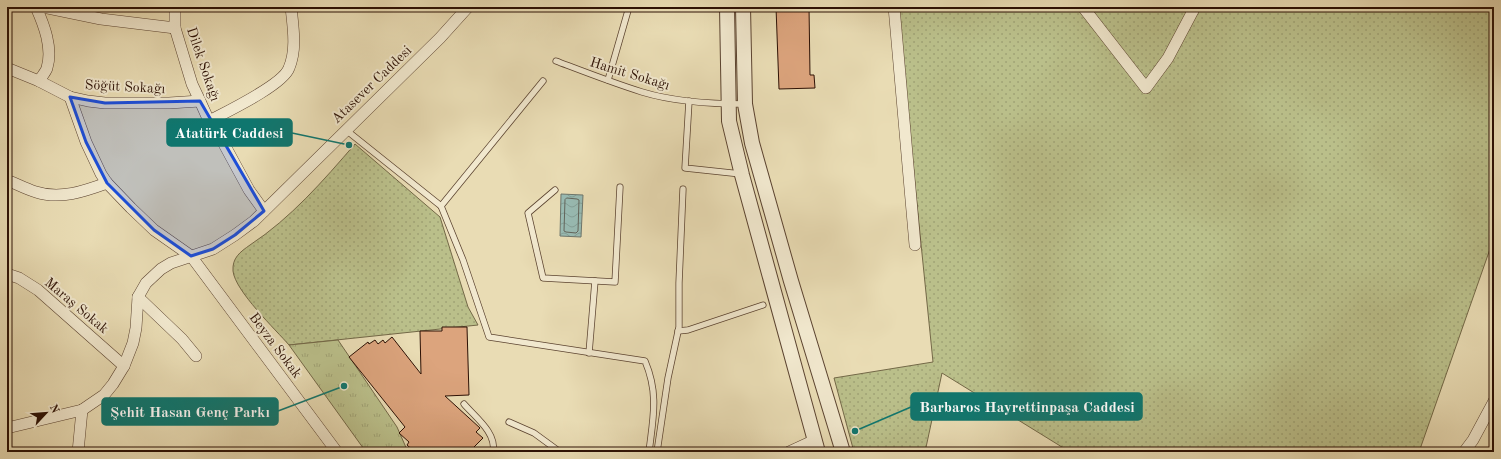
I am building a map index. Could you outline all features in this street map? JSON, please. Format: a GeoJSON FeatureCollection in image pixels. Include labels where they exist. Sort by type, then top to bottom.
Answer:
{"type":"FeatureCollection","features":[{"type":"Feature","properties":{"kind":"street"},"geometry":{"type":"LineString","coordinates":[[36,7],[44,25],[48,52],[47,68],[38,81]]}},
{"type":"Feature","properties":{"kind":"street"},"geometry":{"type":"LineString","coordinates":[[43,7],[101,19],[175,28]]}},
{"type":"Feature","properties":{"kind":"street","name":"Dilek Sokağı"},"geometry":{"type":"LineString","coordinates":[[176,7],[175,28],[192,84],[209,121],[224,144],[249,190],[264,211]]}},
{"type":"Feature","properties":{"kind":"street"},"geometry":{"type":"LineString","coordinates":[[209,121],[271,86],[284,76],[289,68],[293,48],[294,38],[291,7]]}},
{"type":"Feature","properties":{"kind":"street","name":"Atasever Caddesi"},"geometry":{"type":"LineString","coordinates":[[7,428],[82,410],[104,395],[124,366],[134,338],[138,297],[146,283],[161,269],[171,263],[213,249],[254,221],[440,38],[468,7]]}},
{"type":"Feature","properties":{"kind":"street"},"geometry":{"type":"LineString","coordinates":[[727,7],[728,104],[731,128],[742,175],[816,446],[789,452]]}},
{"type":"Feature","properties":{"kind":"street"},"geometry":{"type":"LineString","coordinates":[[743,7],[745,104],[752,143],[843,452]]}},
{"type":"Feature","properties":{"kind":"street"},"geometry":{"type":"LineString","coordinates":[[894,7],[915,245]]}},
{"type":"Feature","properties":{"kind":"street"},"geometry":{"type":"LineString","coordinates":[[1084,7],[1146,88],[1168,58],[1195,7]]}},
{"type":"Feature","properties":{"kind":"street","name":"Söğüt Sokağı"},"geometry":{"type":"LineString","coordinates":[[7,68],[70,97],[88,101],[105,103],[200,102]]}},
{"type":"Feature","properties":{"kind":"street","name":"Beyza Sokak"},"geometry":{"type":"LineString","coordinates":[[70,97],[86,142],[101,174],[107,183],[154,230],[191,256],[337,452]]}},
{"type":"Feature","properties":{"kind":"street"},"geometry":{"type":"LineString","coordinates":[[7,180],[37,193],[58,196],[78,192],[107,183]]}},
{"type":"Feature","properties":{"kind":"street","name":"Maraş Sokak"},"geometry":{"type":"LineString","coordinates":[[7,274],[19,278],[38,290],[124,366]]}},
{"type":"Feature","properties":{"kind":"street"},"geometry":{"type":"LineString","coordinates":[[138,297],[182,338],[196,356]]}},
{"type":"Feature","properties":{"kind":"street"},"geometry":{"type":"LineString","coordinates":[[1464,452],[1474,440],[1494,401]]}},
{"type":"Feature","properties":{"kind":"street"},"geometry":{"type":"LineString","coordinates":[[78,452],[82,410]]}},
{"type":"Feature","properties":{"kind":"lane"},"geometry":{"type":"LineString","coordinates":[[608,80],[630,7]]}},
{"type":"Feature","properties":{"kind":"lane","name":"Hamit Sokağı"},"geometry":{"type":"LineString","coordinates":[[556,61],[643,93],[712,104],[745,104]]}},
{"type":"Feature","properties":{"kind":"lane"},"geometry":{"type":"LineString","coordinates":[[441,206],[543,81]]}},
{"type":"Feature","properties":{"kind":"lane"},"geometry":{"type":"LineString","coordinates":[[689,101],[684,168],[742,175]]}},
{"type":"Feature","properties":{"kind":"lane"},"geometry":{"type":"LineString","coordinates":[[346,130],[441,206],[463,260],[489,337],[645,361],[651,376],[654,399],[649,452]]}},
{"type":"Feature","properties":{"kind":"lane"},"geometry":{"type":"LineString","coordinates":[[555,190],[528,213],[543,278],[615,282],[620,187]]}},
{"type":"Feature","properties":{"kind":"lane"},"geometry":{"type":"LineString","coordinates":[[657,452],[665,392],[678,331],[683,189]]}},
{"type":"Feature","properties":{"kind":"lane"},"geometry":{"type":"LineString","coordinates":[[589,353],[595,281]]}},
{"type":"Feature","properties":{"kind":"lane"},"geometry":{"type":"LineString","coordinates":[[678,331],[688,330],[763,305]]}},
{"type":"Feature","properties":{"kind":"lane"},"geometry":{"type":"LineString","coordinates":[[464,404],[490,433],[494,442],[493,452]]}},
{"type":"Feature","properties":{"kind":"lane"},"geometry":{"type":"LineString","coordinates":[[509,422],[530,431],[560,452]]}},
{"type":"Feature","properties":{"kind":"highlighted area"},"geometry":{"type":"Polygon","coordinates":[[[70,97],[105,103],[200,101],[264,211],[235,235],[213,249],[191,256],[154,230],[107,183],[86,142],[70,97]]]}},
{"type":"Feature","properties":{"kind":"green space"},"geometry":{"type":"Polygon","coordinates":[[[897,7],[1494,7],[1494,249],[1490,249],[1419,452],[1223,452],[1220,450],[1219,452],[1070,452],[942,373],[925,452],[854,452],[834,378],[933,362],[897,7]]]}},
{"type":"Feature","properties":{"kind":"green space"},"geometry":{"type":"Polygon","coordinates":[[[355,144],[440,217],[468,307],[478,325],[289,345],[257,310],[241,289],[235,279],[233,271],[234,262],[237,256],[293,211],[319,185],[355,144]]]}},
{"type":"Feature","properties":{"kind":"green space"},"geometry":{"type":"Polygon","coordinates":[[[338,340],[397,427],[408,452],[366,452],[289,345],[338,340]]]}},
{"type":"Feature","properties":{"kind":"water"},"geometry":{"type":"Polygon","coordinates":[[[561,194],[583,195],[581,237],[560,236],[561,194]]]}},
{"type":"Feature","properties":{"kind":"building"},"geometry":{"type":"Polygon","coordinates":[[[776,7],[809,7],[810,75],[814,75],[815,88],[779,89],[776,7]]]}},
{"type":"Feature","properties":{"kind":"building"},"geometry":{"type":"Polygon","coordinates":[[[442,327],[467,327],[469,395],[445,396],[480,428],[476,432],[483,438],[469,452],[415,452],[407,445],[409,442],[399,433],[405,427],[349,357],[368,342],[369,344],[375,340],[378,344],[383,340],[385,343],[392,337],[421,374],[420,331],[442,331],[442,327]]]}},
{"type":"Feature","properties":{"kind":"place","name":"Atatürk Caddesi̇"},"geometry":{"type":"Point","coordinates":[349,145]}},
{"type":"Feature","properties":{"kind":"place","name":"Şehit Hasan Genç Parkı"},"geometry":{"type":"Point","coordinates":[344,386]}},
{"type":"Feature","properties":{"kind":"place","name":"Barbaros Hayrettinpaşa Caddesi"},"geometry":{"type":"Point","coordinates":[855,431]}}]}
